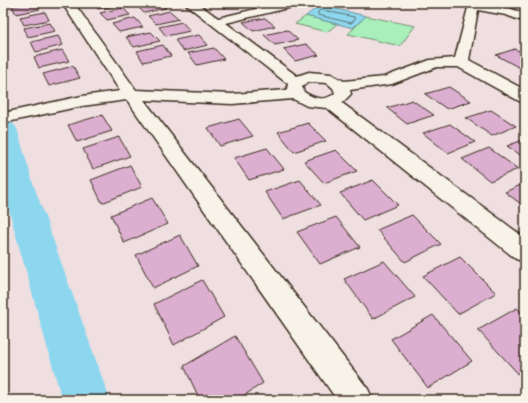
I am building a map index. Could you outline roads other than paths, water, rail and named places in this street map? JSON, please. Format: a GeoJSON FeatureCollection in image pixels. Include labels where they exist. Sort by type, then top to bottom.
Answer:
{"type":"FeatureCollection","features":[{"type":"Feature","properties":{"kind":"street"},"geometry":{"type":"LineString","coordinates":[[68,3],[131,95],[357,400]]}},
{"type":"Feature","properties":{"kind":"street"},"geometry":{"type":"LineString","coordinates":[[190,3],[216,22],[296,88],[302,99],[312,102],[386,80],[435,63],[461,62],[525,97]]}},
{"type":"Feature","properties":{"kind":"street"},"geometry":{"type":"LineString","coordinates":[[216,22],[296,3]]}},
{"type":"Feature","properties":{"kind":"street"},"geometry":{"type":"LineString","coordinates":[[461,62],[469,5],[509,12],[525,18]]}},
{"type":"Feature","properties":{"kind":"street"},"geometry":{"type":"LineString","coordinates":[[3,118],[66,104],[131,95],[232,99],[296,88],[302,79],[316,77],[331,79],[336,94],[525,252]]}},
{"type":"Feature","properties":{"kind":"water"},"geometry":{"type":"Polygon","coordinates":[[[320,5],[366,16],[353,28],[306,16],[320,5]]]}},
{"type":"Feature","properties":{"kind":"waterway"},"geometry":{"type":"LineString","coordinates":[[3,129],[17,183],[86,400]]}}]}
